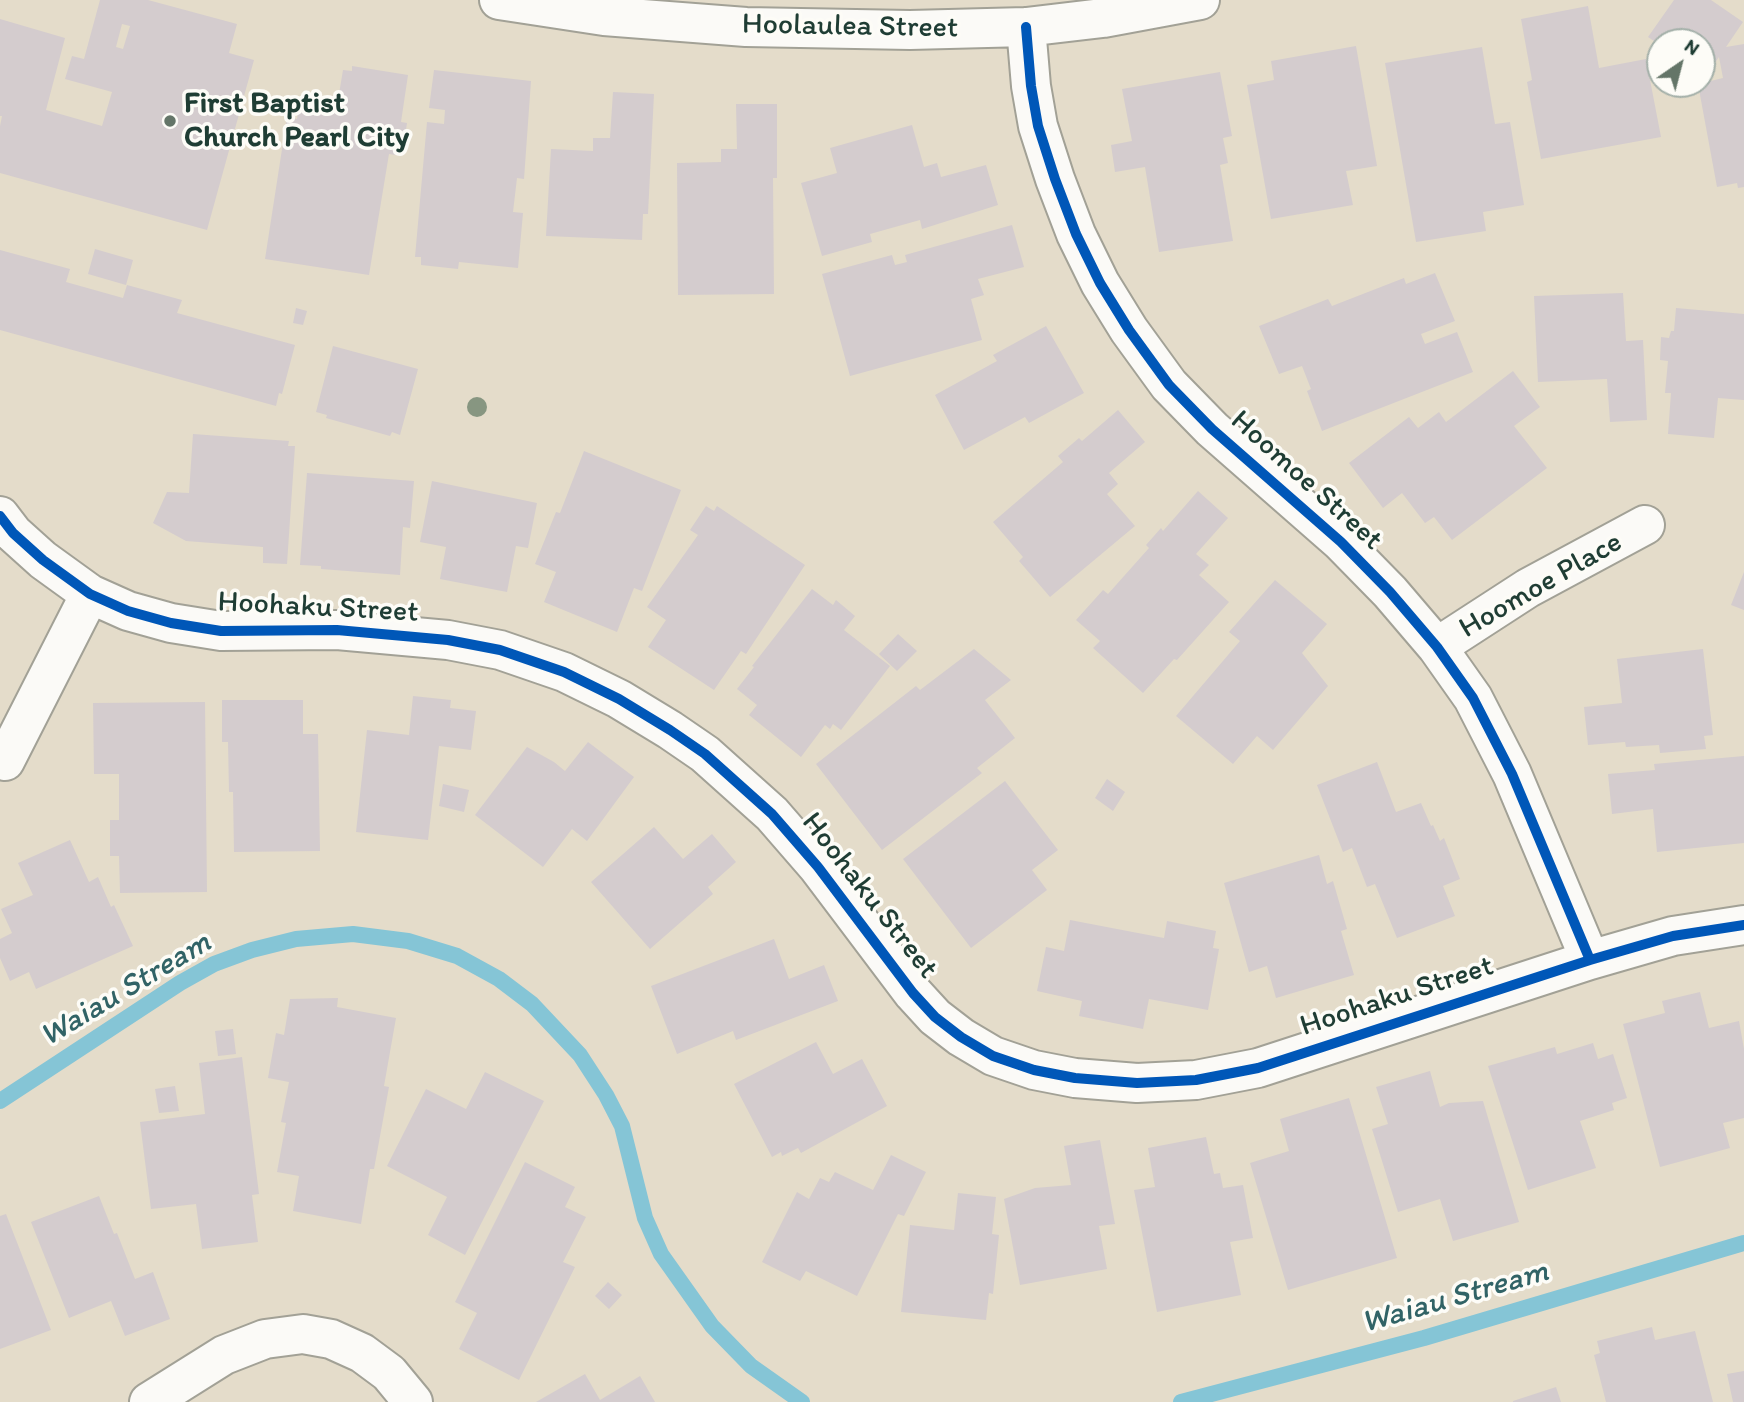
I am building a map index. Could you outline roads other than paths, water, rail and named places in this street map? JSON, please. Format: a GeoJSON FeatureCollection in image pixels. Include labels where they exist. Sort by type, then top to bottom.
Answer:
{"type":"FeatureCollection","features":[{"type":"Feature","properties":{"kind":"street","name":"Hoolaulea Street"},"geometry":{"type":"LineString","coordinates":[[499,0],[604,16],[746,27],[910,30],[1026,27],[1103,18],[1200,0]]}},
{"type":"Feature","properties":{"kind":"street","name":"Hoomoe Street"},"geometry":{"type":"LineString","coordinates":[[1026,27],[1031,86],[1038,126],[1076,234],[1100,283],[1129,330],[1169,384],[1212,429],[1341,542],[1390,592],[1437,647],[1473,698],[1512,774],[1590,960]]}},
{"type":"Feature","properties":{"kind":"street","name":"Hoohaku Street"},"geometry":{"type":"LineString","coordinates":[[0,516],[13,533],[43,560],[90,594],[128,611],[221,631],[337,630],[448,640],[500,650],[564,672],[619,699],[705,754],[772,814],[818,867],[913,993],[935,1017],[993,1056],[1034,1069],[1075,1078],[1137,1083],[1196,1080],[1258,1068],[1590,960],[1673,936],[1744,925]]}},
{"type":"Feature","properties":{"kind":"street","name":"Hoomoe Place"},"geometry":{"type":"LineString","coordinates":[[1437,647],[1528,588],[1645,525]]}},
{"type":"Feature","properties":{"kind":"street"},"geometry":{"type":"LineString","coordinates":[[5,761],[90,594]]}},
{"type":"Feature","properties":{"kind":"street"},"geometry":{"type":"LineString","coordinates":[[149,1402],[224,1355],[265,1339],[303,1334],[331,1339],[362,1353],[389,1373],[413,1402]]}},
{"type":"Feature","properties":{"kind":"waterway","name":"Waiau Stream"},"geometry":{"type":"LineString","coordinates":[[0,1101],[180,983],[214,964],[252,950],[296,939],[353,934],[408,941],[457,956],[499,979],[532,1004],[580,1055],[622,1126],[645,1218],[661,1254],[712,1326],[751,1366],[802,1402]]}},
{"type":"Feature","properties":{"kind":"waterway","name":"Waiau Stream"},"geometry":{"type":"LineString","coordinates":[[1181,1402],[1424,1338],[1744,1243]]}},
{"type":"Feature","properties":{"kind":"place","name":"First Baptist Church Pearl City"},"geometry":{"type":"Point","coordinates":[170,121]}}]}
